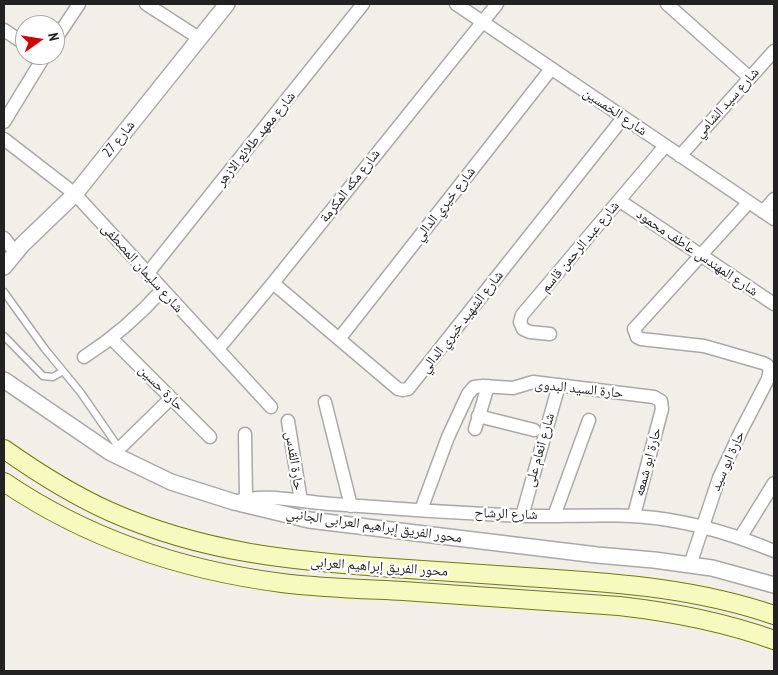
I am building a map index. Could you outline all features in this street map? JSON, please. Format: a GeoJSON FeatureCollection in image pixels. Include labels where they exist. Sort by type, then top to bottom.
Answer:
{"type":"FeatureCollection","features":[{"type":"Feature","properties":{"kind":"main road","name":"محور الفريق إبراهيم العرابى"},"geometry":{"type":"LineString","coordinates":[[4,450],[85,500],[113,513],[176,536],[237,551],[312,562],[652,586],[721,599],[774,615]]}},
{"type":"Feature","properties":{"kind":"main road","name":"محور الفريق إبراهيم العرابى"},"geometry":{"type":"LineString","coordinates":[[4,482],[32,501],[90,532],[177,563],[213,572],[284,583],[610,605],[652,610],[718,622],[774,640]]}},
{"type":"Feature","properties":{"kind":"street"},"geometry":{"type":"LineString","coordinates":[[65,25],[79,4]]}},
{"type":"Feature","properties":{"kind":"street"},"geometry":{"type":"LineString","coordinates":[[146,4],[199,38]]}},
{"type":"Feature","properties":{"kind":"street","name":"شارع 27"},"geometry":{"type":"LineString","coordinates":[[4,267],[15,252],[75,194],[227,4]]}},
{"type":"Feature","properties":{"kind":"street","name":"شارع معهد طلائع الازهر"},"geometry":{"type":"LineString","coordinates":[[148,273],[364,4]]}},
{"type":"Feature","properties":{"kind":"street","name":"شارع الخمسين"},"geometry":{"type":"LineString","coordinates":[[456,4],[774,220]]}},
{"type":"Feature","properties":{"kind":"street","name":"شارع مكه المكرمة"},"geometry":{"type":"LineString","coordinates":[[218,349],[273,284],[496,4]]}},
{"type":"Feature","properties":{"kind":"street"},"geometry":{"type":"LineString","coordinates":[[667,4],[750,78]]}},
{"type":"Feature","properties":{"kind":"street"},"geometry":{"type":"LineString","coordinates":[[4,30],[15,37]]}},
{"type":"Feature","properties":{"kind":"street","name":"شارع سيد الشامي"},"geometry":{"type":"LineString","coordinates":[[680,156],[774,51]]}},
{"type":"Feature","properties":{"kind":"street"},"geometry":{"type":"LineString","coordinates":[[4,122],[39,65]]}},
{"type":"Feature","properties":{"kind":"street","name":"شارع خيري الدالي"},"geometry":{"type":"LineString","coordinates":[[339,339],[551,69]]}},
{"type":"Feature","properties":{"kind":"street","name":"شارع الشهيد خيري الدالي"},"geometry":{"type":"LineString","coordinates":[[273,284],[398,389],[408,389],[623,118]]}},
{"type":"Feature","properties":{"kind":"street","name":"شارع سليمان المصطفى"},"geometry":{"type":"LineString","coordinates":[[4,139],[75,194],[271,407]]}},
{"type":"Feature","properties":{"kind":"street","name":"شارع عبد الرحمن قاسم"},"geometry":{"type":"LineString","coordinates":[[550,334],[530,332],[523,329],[520,322],[522,315],[665,146]]}},
{"type":"Feature","properties":{"kind":"street"},"geometry":{"type":"LineString","coordinates":[[763,212],[774,199]]}},
{"type":"Feature","properties":{"kind":"street","name":"شارع المهندس عاطف محمود"},"geometry":{"type":"LineString","coordinates":[[620,201],[774,304]]}},
{"type":"Feature","properties":{"kind":"street"},"geometry":{"type":"LineString","coordinates":[[701,256],[749,202]]}},
{"type":"Feature","properties":{"kind":"street"},"geometry":{"type":"LineString","coordinates":[[4,238],[15,252]]}},
{"type":"Feature","properties":{"kind":"street","name":"حارة ابو سيد"},"geometry":{"type":"LineString","coordinates":[[690,565],[716,486],[770,374],[770,368],[763,363],[704,346],[641,339],[634,334],[636,325],[701,256]]}},
{"type":"Feature","properties":{"kind":"street"},"geometry":{"type":"LineString","coordinates":[[84,357],[112,339],[140,314],[162,290]]}},
{"type":"Feature","properties":{"kind":"street","name":"حارة حسين"},"geometry":{"type":"LineString","coordinates":[[112,339],[210,437]]}},
{"type":"Feature","properties":{"kind":"street","name":"محور الفريق إبراهيم العرابى الجانبي"},"geometry":{"type":"LineString","coordinates":[[4,380],[115,450],[171,482],[309,520],[712,568],[774,585]]}},
{"type":"Feature","properties":{"kind":"street","name":"حارة السيد البدوى"},"geometry":{"type":"LineString","coordinates":[[488,386],[513,388],[533,382],[654,397],[661,401],[662,409]]}},
{"type":"Feature","properties":{"kind":"street","name":"شارع انعام على"},"geometry":{"type":"LineString","coordinates":[[522,516],[558,385]]}},
{"type":"Feature","properties":{"kind":"street"},"geometry":{"type":"LineString","coordinates":[[420,510],[448,437],[470,390],[478,386],[488,386],[477,423],[534,430]]}},
{"type":"Feature","properties":{"kind":"street"},"geometry":{"type":"LineString","coordinates":[[115,450],[171,398]]}},
{"type":"Feature","properties":{"kind":"street"},"geometry":{"type":"LineString","coordinates":[[325,402],[351,506]]}},
{"type":"Feature","properties":{"kind":"street","name":"حارة ابو شمعه"},"geometry":{"type":"LineString","coordinates":[[634,516],[662,409]]}},
{"type":"Feature","properties":{"kind":"street"},"geometry":{"type":"LineString","coordinates":[[554,516],[589,420]]}},
{"type":"Feature","properties":{"kind":"street","name":"حارة القدس"},"geometry":{"type":"LineString","coordinates":[[288,421],[301,501]]}},
{"type":"Feature","properties":{"kind":"street"},"geometry":{"type":"LineString","coordinates":[[240,500],[245,434]]}},
{"type":"Feature","properties":{"kind":"street"},"geometry":{"type":"LineString","coordinates":[[740,538],[774,483]]}},
{"type":"Feature","properties":{"kind":"street","name":"شارع الرشاح"},"geometry":{"type":"LineString","coordinates":[[240,500],[257,497],[351,506],[522,516],[634,516],[703,526],[774,550]]}},
{"type":"Feature","properties":{"kind":"lane"},"geometry":{"type":"LineString","coordinates":[[4,292],[81,393],[115,450]]}},
{"type":"Feature","properties":{"kind":"lane"},"geometry":{"type":"LineString","coordinates":[[4,336],[43,376],[53,377],[63,371]]}}]}
